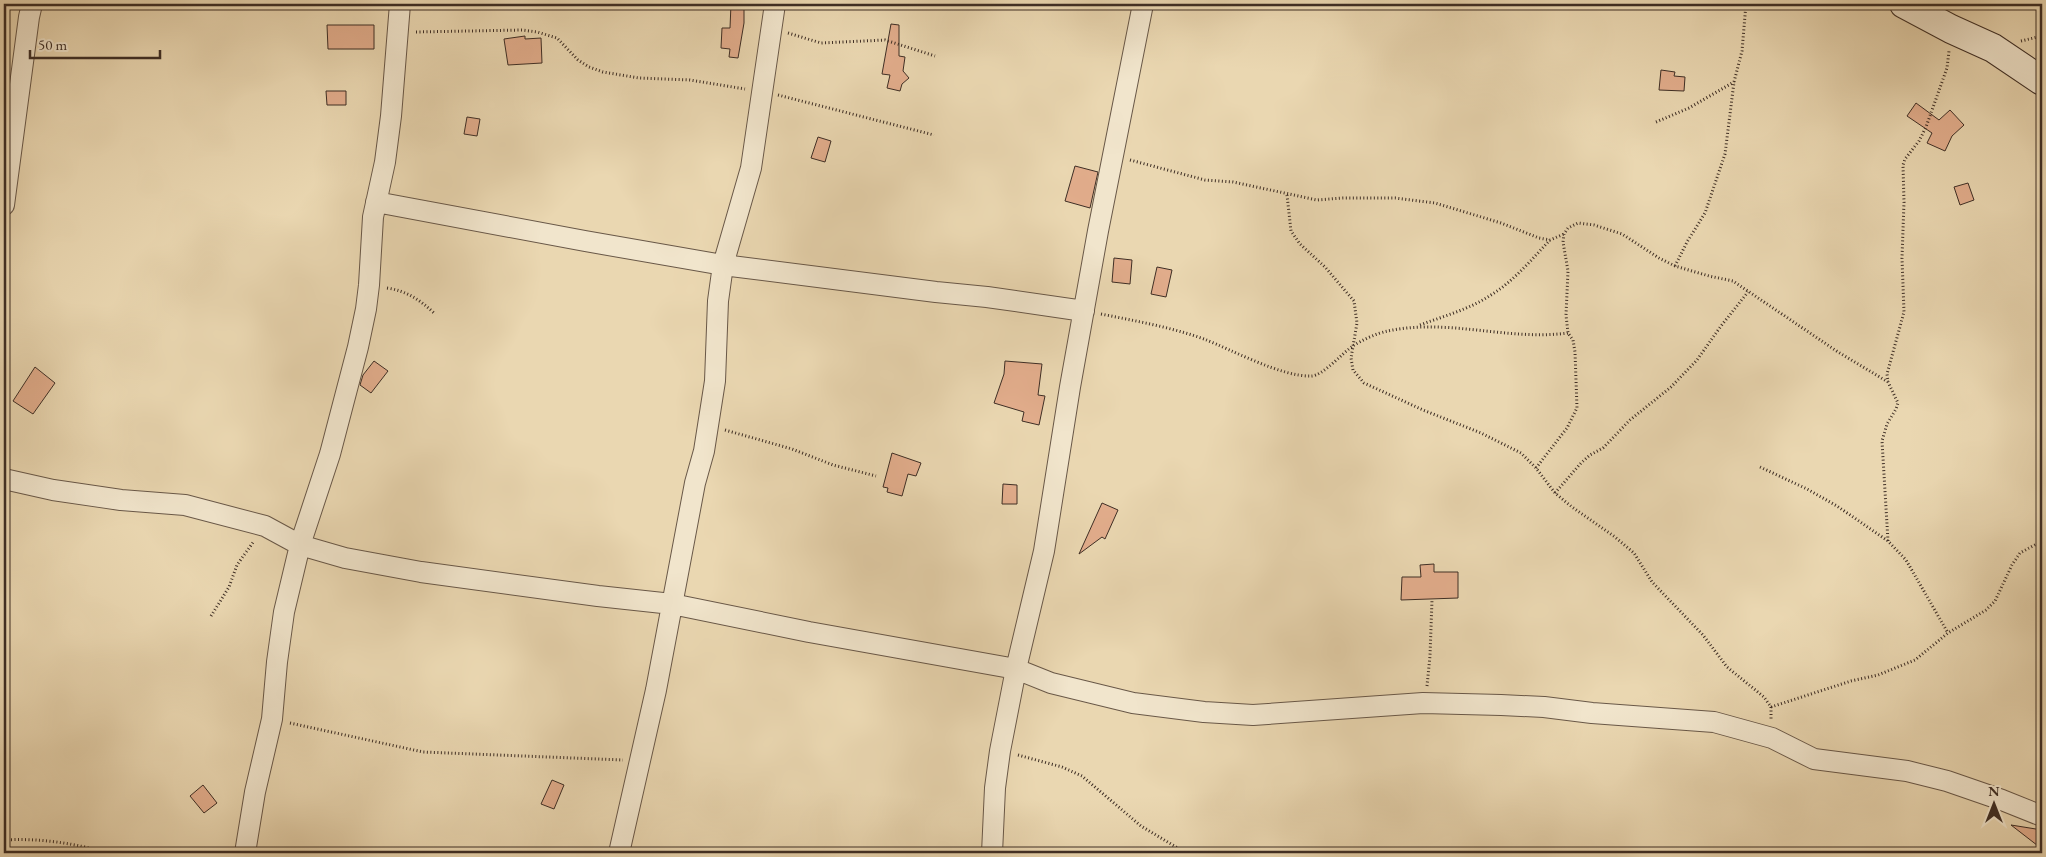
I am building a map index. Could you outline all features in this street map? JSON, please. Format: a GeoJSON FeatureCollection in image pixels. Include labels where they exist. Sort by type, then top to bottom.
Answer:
{"type":"FeatureCollection","features":[{"type":"Feature","properties":{"kind":"main road"},"geometry":{"type":"LineString","coordinates":[[1904,4],[1951,29],[1993,48],[2042,82]]}},
{"type":"Feature","properties":{"kind":"street"},"geometry":{"type":"LineString","coordinates":[[4,205],[9,124],[32,4]]}},
{"type":"Feature","properties":{"kind":"street"},"geometry":{"type":"LineString","coordinates":[[244,853],[255,792],[272,719],[284,612],[300,545],[333,445],[358,347],[369,285],[373,217],[385,162],[391,116],[400,4]]}},
{"type":"Feature","properties":{"kind":"street"},"geometry":{"type":"LineString","coordinates":[[619,853],[641,760],[695,483],[704,451],[715,381],[718,301],[723,264],[751,168],[775,4]]}},
{"type":"Feature","properties":{"kind":"street"},"geometry":{"type":"LineString","coordinates":[[992,853],[995,788],[1000,751],[1016,669],[1044,551],[1084,311],[1143,4]]}},
{"type":"Feature","properties":{"kind":"street"},"geometry":{"type":"LineString","coordinates":[[376,202],[585,241],[723,264],[1084,311]]}},
{"type":"Feature","properties":{"kind":"street"},"geometry":{"type":"LineString","coordinates":[[4,479],[53,490],[121,500],[185,505],[265,526],[300,545],[345,558],[421,572],[672,604],[809,632],[1016,669],[1051,683],[1133,703],[1204,712],[1253,714],[1423,703],[1544,707],[1694,719],[1721,724],[1772,738],[1814,759],[1906,771],[1947,781],[2042,816]]}},
{"type":"Feature","properties":{"kind":"path"},"geometry":{"type":"LineString","coordinates":[[1675,266],[1705,213],[1717,180],[1729,132],[1734,82],[1742,50],[1746,4]]}},
{"type":"Feature","properties":{"kind":"path"},"geometry":{"type":"LineString","coordinates":[[772,26],[793,36],[821,43],[885,40],[935,56]]}},
{"type":"Feature","properties":{"kind":"path"},"geometry":{"type":"LineString","coordinates":[[1888,541],[1882,441],[1886,424],[1898,403],[1888,382],[1889,367],[1904,312],[1902,258],[1903,165],[1905,159],[1919,141],[1935,104],[1947,68],[1951,29]]}},
{"type":"Feature","properties":{"kind":"path"},"geometry":{"type":"LineString","coordinates":[[398,32],[522,30],[537,32],[557,38],[578,60],[589,67],[603,72],[639,78],[690,80],[762,91],[934,134]]}},
{"type":"Feature","properties":{"kind":"path"},"geometry":{"type":"LineString","coordinates":[[1656,122],[1689,108],[1734,82]]}},
{"type":"Feature","properties":{"kind":"path"},"geometry":{"type":"LineString","coordinates":[[1113,156],[1205,180],[1265,188],[1287,195],[1317,200],[1395,198],[1435,203],[1550,240]]}},
{"type":"Feature","properties":{"kind":"path"},"geometry":{"type":"LineString","coordinates":[[1287,195],[1291,231],[1300,244],[1326,267],[1354,301],[1357,324],[1351,358],[1353,370],[1364,383],[1521,453],[1555,492],[1572,507],[1615,536],[1634,553],[1652,582],[1704,635],[1727,667],[1764,697],[1771,707],[1772,738]]}},
{"type":"Feature","properties":{"kind":"path"},"geometry":{"type":"LineString","coordinates":[[1084,311],[1151,324],[1203,339],[1290,373],[1312,377],[1322,372],[1354,345],[1385,331],[1418,326],[1474,305],[1493,294],[1512,279],[1550,240],[1564,234],[1568,228],[1578,223],[1594,224],[1622,234],[1675,266],[1733,281],[1838,352],[1888,382]]}},
{"type":"Feature","properties":{"kind":"path"},"geometry":{"type":"LineString","coordinates":[[1536,468],[1567,428],[1576,408],[1575,352],[1573,340],[1568,333],[1566,315],[1568,271],[1564,234]]}},
{"type":"Feature","properties":{"kind":"path"},"geometry":{"type":"LineString","coordinates":[[369,285],[406,293],[420,300],[434,312]]}},
{"type":"Feature","properties":{"kind":"path"},"geometry":{"type":"LineString","coordinates":[[1555,492],[1581,463],[1590,455],[1603,448],[1630,420],[1671,387],[1690,366],[1748,292]]}},
{"type":"Feature","properties":{"kind":"path"},"geometry":{"type":"LineString","coordinates":[[1418,326],[1534,336],[1568,333]]}},
{"type":"Feature","properties":{"kind":"path"},"geometry":{"type":"LineString","coordinates":[[708,423],[739,435],[792,448],[833,465],[876,476]]}},
{"type":"Feature","properties":{"kind":"path"},"geometry":{"type":"LineString","coordinates":[[1760,467],[1807,489],[1888,541],[1906,560],[1948,634]]}},
{"type":"Feature","properties":{"kind":"path"},"geometry":{"type":"LineString","coordinates":[[211,616],[229,587],[237,565],[265,526]]}},
{"type":"Feature","properties":{"kind":"path"},"geometry":{"type":"LineString","coordinates":[[1771,707],[1901,668],[1916,660],[1948,634],[1986,610],[1995,601],[2012,565],[2020,553],[2042,541]]}},
{"type":"Feature","properties":{"kind":"path"},"geometry":{"type":"LineString","coordinates":[[1423,703],[1430,656],[1432,600]]}},
{"type":"Feature","properties":{"kind":"path"},"geometry":{"type":"LineString","coordinates":[[272,719],[422,752],[641,760]]}},
{"type":"Feature","properties":{"kind":"path"},"geometry":{"type":"LineString","coordinates":[[1000,751],[1046,762],[1082,776],[1141,826],[1186,853]]}},
{"type":"Feature","properties":{"kind":"path"},"geometry":{"type":"LineString","coordinates":[[4,840],[41,840],[86,846],[108,853]]}},
{"type":"Feature","properties":{"kind":"path"},"geometry":{"type":"LineString","coordinates":[[84,853],[86,846]]}},
{"type":"Feature","properties":{"kind":"building"},"geometry":{"type":"Polygon","coordinates":[[[731,4],[744,4],[744,23],[738,58],[729,57],[730,49],[721,48],[722,28],[730,28],[731,4]]]}},
{"type":"Feature","properties":{"kind":"building"},"geometry":{"type":"Polygon","coordinates":[[[891,24],[899,25],[899,56],[905,57],[903,71],[909,78],[902,84],[900,91],[887,88],[890,75],[882,74],[891,24]]]}},
{"type":"Feature","properties":{"kind":"building"},"geometry":{"type":"Polygon","coordinates":[[[327,25],[374,25],[374,49],[328,49],[327,25]]]}},
{"type":"Feature","properties":{"kind":"building"},"geometry":{"type":"Polygon","coordinates":[[[525,36],[525,39],[541,38],[542,63],[508,65],[504,39],[525,36]]]}},
{"type":"Feature","properties":{"kind":"building"},"geometry":{"type":"Polygon","coordinates":[[[1661,70],[1675,72],[1674,76],[1685,77],[1684,91],[1659,90],[1661,70]]]}},
{"type":"Feature","properties":{"kind":"building"},"geometry":{"type":"Polygon","coordinates":[[[326,91],[346,91],[346,105],[327,105],[326,91]]]}},
{"type":"Feature","properties":{"kind":"building"},"geometry":{"type":"Polygon","coordinates":[[[1916,103],[1939,120],[1950,110],[1964,125],[1952,136],[1945,151],[1927,143],[1932,133],[1907,116],[1916,103]]]}},
{"type":"Feature","properties":{"kind":"building"},"geometry":{"type":"Polygon","coordinates":[[[467,117],[480,119],[477,136],[464,134],[467,117]]]}},
{"type":"Feature","properties":{"kind":"building"},"geometry":{"type":"Polygon","coordinates":[[[818,137],[831,141],[825,162],[811,158],[818,137]]]}},
{"type":"Feature","properties":{"kind":"building"},"geometry":{"type":"Polygon","coordinates":[[[1075,166],[1098,172],[1090,208],[1065,201],[1075,166]]]}},
{"type":"Feature","properties":{"kind":"building"},"geometry":{"type":"Polygon","coordinates":[[[1968,183],[1974,200],[1960,205],[1954,187],[1968,183]]]}},
{"type":"Feature","properties":{"kind":"building"},"geometry":{"type":"Polygon","coordinates":[[[1114,258],[1132,260],[1130,284],[1112,282],[1114,258]]]}},
{"type":"Feature","properties":{"kind":"building"},"geometry":{"type":"Polygon","coordinates":[[[1157,267],[1172,270],[1166,297],[1151,294],[1157,267]]]}},
{"type":"Feature","properties":{"kind":"building"},"geometry":{"type":"Polygon","coordinates":[[[374,361],[388,371],[371,393],[360,385],[363,375],[374,361]]]}},
{"type":"Feature","properties":{"kind":"building"},"geometry":{"type":"Polygon","coordinates":[[[1005,361],[1042,364],[1038,395],[1045,396],[1039,425],[1022,421],[1024,412],[994,403],[1004,374],[1005,361]]]}},
{"type":"Feature","properties":{"kind":"building"},"geometry":{"type":"Polygon","coordinates":[[[35,367],[55,383],[33,414],[13,401],[35,367]]]}},
{"type":"Feature","properties":{"kind":"building"},"geometry":{"type":"Polygon","coordinates":[[[892,453],[921,463],[916,476],[908,474],[902,496],[887,492],[888,488],[883,487],[892,453]]]}},
{"type":"Feature","properties":{"kind":"building"},"geometry":{"type":"Polygon","coordinates":[[[1003,484],[1017,485],[1017,504],[1002,504],[1003,484]]]}},
{"type":"Feature","properties":{"kind":"building"},"geometry":{"type":"Polygon","coordinates":[[[1102,503],[1118,510],[1105,539],[1102,537],[1079,554],[1102,503]]]}},
{"type":"Feature","properties":{"kind":"building"},"geometry":{"type":"Polygon","coordinates":[[[1434,564],[1434,572],[1458,572],[1458,598],[1401,600],[1402,577],[1421,577],[1420,565],[1434,564]]]}},
{"type":"Feature","properties":{"kind":"building"},"geometry":{"type":"Polygon","coordinates":[[[552,780],[564,785],[554,809],[541,804],[552,780]]]}},
{"type":"Feature","properties":{"kind":"building"},"geometry":{"type":"Polygon","coordinates":[[[203,785],[217,803],[204,813],[190,796],[203,785]]]}},
{"type":"Feature","properties":{"kind":"building"},"geometry":{"type":"Polygon","coordinates":[[[2011,825],[2042,830],[2042,849],[2011,825]]]}}]}
